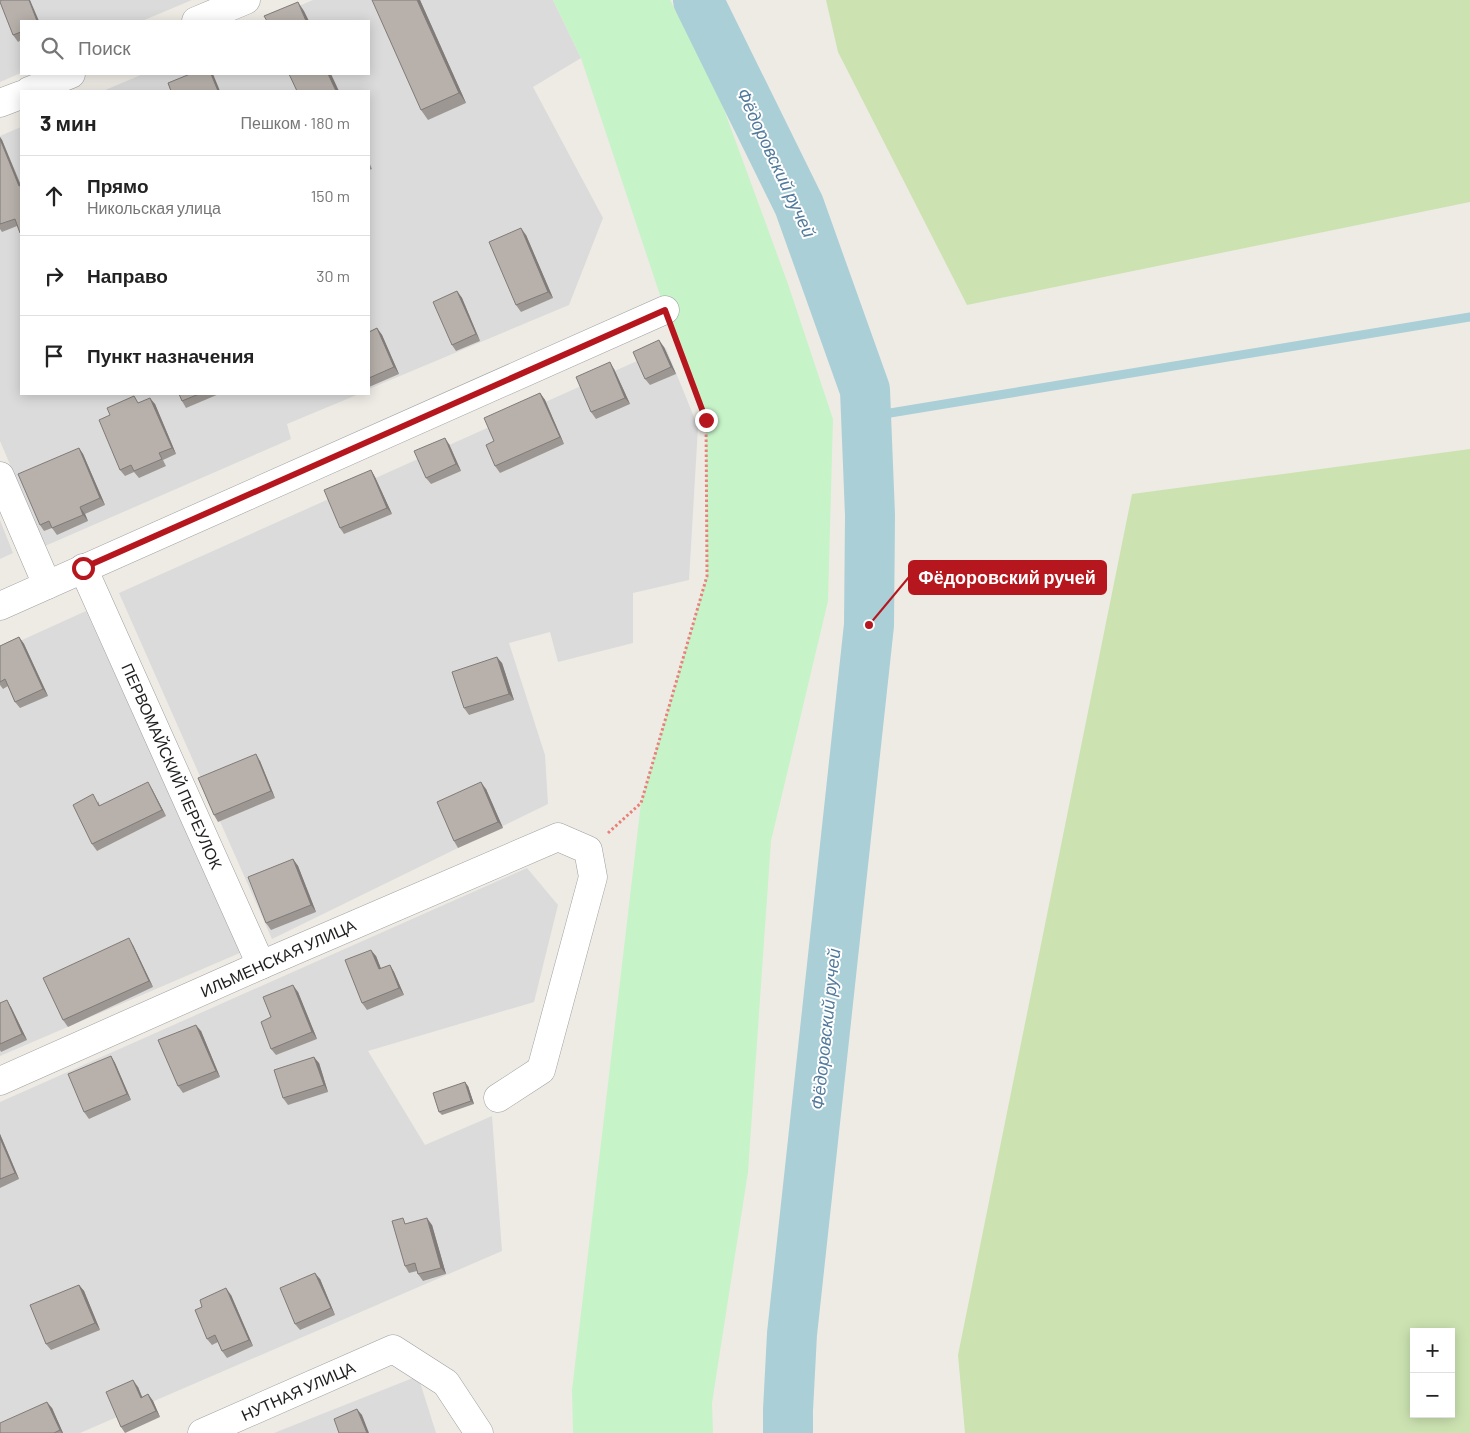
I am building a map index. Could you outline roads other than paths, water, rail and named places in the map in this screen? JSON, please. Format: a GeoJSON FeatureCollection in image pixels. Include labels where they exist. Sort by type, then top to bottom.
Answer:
{"type":"FeatureCollection","features":[{"type":"Feature","properties":{"kind":"street"},"geometry":{"type":"LineString","coordinates":[[198,20],[246,0]]}},
{"type":"Feature","properties":{"kind":"street"},"geometry":{"type":"LineString","coordinates":[[31,90],[69,75]]}},
{"type":"Feature","properties":{"kind":"street"},"geometry":{"type":"LineString","coordinates":[[0,104],[20,94]]}},
{"type":"Feature","properties":{"kind":"street"},"geometry":{"type":"LineString","coordinates":[[0,606],[665,310]]}},
{"type":"Feature","properties":{"kind":"street"},"geometry":{"type":"LineString","coordinates":[[0,476],[47,585]]}},
{"type":"Feature","properties":{"kind":"street","name":"ПЕРВОМАЙСКИЙ ПЕРЕУЛОК"},"geometry":{"type":"LineString","coordinates":[[83,568],[261,965]]}},
{"type":"Feature","properties":{"kind":"street","name":"ИЛЬМЕНСКАЯ УЛИЦА"},"geometry":{"type":"LineString","coordinates":[[0,1081],[261,965],[558,837],[588,850],[593,877],[540,1070],[498,1098]]}},
{"type":"Feature","properties":{"kind":"street","name":"НУТНАЯ УЛИЦА"},"geometry":{"type":"LineString","coordinates":[[202,1433],[393,1349],[446,1382],[478,1433]]}},
{"type":"Feature","properties":{"kind":"waterway","name":"Фёдоровский ручей"},"geometry":{"type":"LineString","coordinates":[[698,0],[799,205],[865,390],[870,515],[869,625],[792,1334],[788,1433]]}},
{"type":"Feature","properties":{"kind":"waterway"},"geometry":{"type":"LineString","coordinates":[[866,417],[1470,317]]}},
{"type":"Feature","properties":{"kind":"place","name":"Фёдоровский ручей"},"geometry":{"type":"Point","coordinates":[869,625]}}]}
